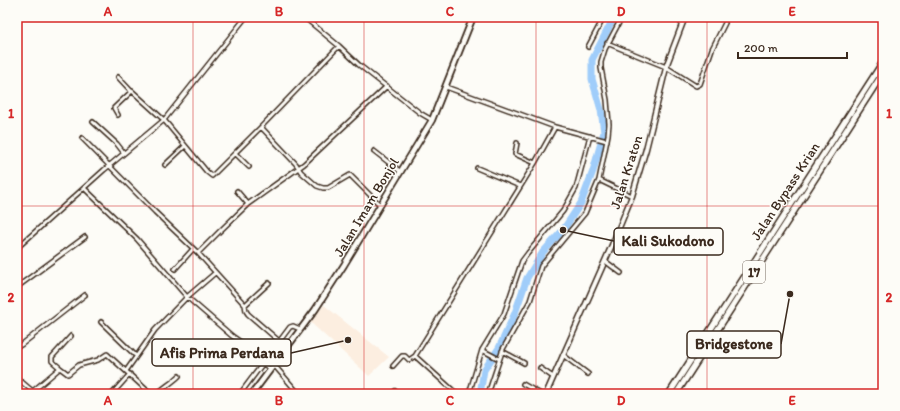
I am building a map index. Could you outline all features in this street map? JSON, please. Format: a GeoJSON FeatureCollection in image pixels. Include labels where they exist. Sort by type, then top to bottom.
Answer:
{"type":"FeatureCollection","features":[{"type":"Feature","properties":{"kind":"highway","name":"Jalan Bypass Krian"},"geometry":{"type":"LineString","coordinates":[[670,394],[883,62]]}},
{"type":"Feature","properties":{"kind":"highway","name":"Jalan Bypass Krian"},"geometry":{"type":"LineString","coordinates":[[676,394],[883,73]]}},
{"type":"Feature","properties":{"kind":"main road","name":"Jalan Imam Bonjol"},"geometry":{"type":"LineString","coordinates":[[252,394],[287,348],[344,266],[432,120],[473,17]]}},
{"type":"Feature","properties":{"kind":"street"},"geometry":{"type":"LineString","coordinates":[[17,248],[124,153],[164,120],[246,17]]}},
{"type":"Feature","properties":{"kind":"street"},"geometry":{"type":"LineString","coordinates":[[304,17],[359,65],[420,113],[432,120]]}},
{"type":"Feature","properties":{"kind":"street"},"geometry":{"type":"LineString","coordinates":[[588,47],[604,17]]}},
{"type":"Feature","properties":{"kind":"street"},"geometry":{"type":"LineString","coordinates":[[488,394],[498,358],[530,301],[541,266],[547,256],[572,229],[584,213],[598,180],[608,131],[608,112],[601,66],[607,43],[622,17]]}},
{"type":"Feature","properties":{"kind":"street","name":"Jalan Kraton"},"geometry":{"type":"LineString","coordinates":[[546,394],[632,196],[646,149],[666,67],[685,17]]}},
{"type":"Feature","properties":{"kind":"street"},"geometry":{"type":"LineString","coordinates":[[607,43],[666,67],[696,86],[698,85],[712,49],[725,23]]}},
{"type":"Feature","properties":{"kind":"street"},"geometry":{"type":"LineString","coordinates":[[118,78],[164,120],[212,176],[261,128],[339,46]]}},
{"type":"Feature","properties":{"kind":"street"},"geometry":{"type":"LineString","coordinates":[[198,253],[248,204],[299,168],[387,86]]}},
{"type":"Feature","properties":{"kind":"street"},"geometry":{"type":"LineString","coordinates":[[446,87],[555,127],[605,140]]}},
{"type":"Feature","properties":{"kind":"street"},"geometry":{"type":"LineString","coordinates":[[118,115],[114,108],[132,91]]}},
{"type":"Feature","properties":{"kind":"street"},"geometry":{"type":"LineString","coordinates":[[93,122],[117,144],[124,153]]}},
{"type":"Feature","properties":{"kind":"street"},"geometry":{"type":"LineString","coordinates":[[393,366],[402,356],[405,356],[409,360],[415,356],[555,127]]}},
{"type":"Feature","properties":{"kind":"street"},"geometry":{"type":"LineString","coordinates":[[261,128],[299,168],[300,172],[317,186],[323,188],[330,187],[348,176],[352,176],[380,205]]}},
{"type":"Feature","properties":{"kind":"street"},"geometry":{"type":"LineString","coordinates":[[469,394],[483,350],[504,314],[524,259],[570,201],[592,136]]}},
{"type":"Feature","properties":{"kind":"street"},"geometry":{"type":"LineString","coordinates":[[82,138],[198,253],[245,305],[248,314],[287,348]]}},
{"type":"Feature","properties":{"kind":"street"},"geometry":{"type":"LineString","coordinates":[[517,144],[514,154],[535,162]]}},
{"type":"Feature","properties":{"kind":"street"},"geometry":{"type":"LineString","coordinates":[[165,165],[185,146]]}},
{"type":"Feature","properties":{"kind":"street"},"geometry":{"type":"LineString","coordinates":[[374,151],[401,172]]}},
{"type":"Feature","properties":{"kind":"street"},"geometry":{"type":"LineString","coordinates":[[235,153],[249,167]]}},
{"type":"Feature","properties":{"kind":"street"},"geometry":{"type":"LineString","coordinates":[[477,168],[520,186]]}},
{"type":"Feature","properties":{"kind":"street"},"geometry":{"type":"LineString","coordinates":[[598,180],[632,196]]}},
{"type":"Feature","properties":{"kind":"street"},"geometry":{"type":"LineString","coordinates":[[84,188],[137,239],[187,297],[232,336],[266,358],[299,394]]}},
{"type":"Feature","properties":{"kind":"street"},"geometry":{"type":"LineString","coordinates":[[237,191],[248,204]]}},
{"type":"Feature","properties":{"kind":"street"},"geometry":{"type":"LineString","coordinates":[[17,287],[85,237]]}},
{"type":"Feature","properties":{"kind":"street"},"geometry":{"type":"LineString","coordinates":[[175,269],[193,249]]}},
{"type":"Feature","properties":{"kind":"street"},"geometry":{"type":"LineString","coordinates":[[604,261],[621,273]]}},
{"type":"Feature","properties":{"kind":"street"},"geometry":{"type":"LineString","coordinates":[[126,371],[155,330],[187,297],[215,273]]}},
{"type":"Feature","properties":{"kind":"street"},"geometry":{"type":"LineString","coordinates":[[245,305],[269,283]]}},
{"type":"Feature","properties":{"kind":"street"},"geometry":{"type":"LineString","coordinates":[[17,345],[21,345],[85,295]]}},
{"type":"Feature","properties":{"kind":"street"},"geometry":{"type":"LineString","coordinates":[[101,322],[136,356]]}},
{"type":"Feature","properties":{"kind":"street"},"geometry":{"type":"LineString","coordinates":[[240,394],[290,327],[293,326],[300,329]]}},
{"type":"Feature","properties":{"kind":"street"},"geometry":{"type":"LineString","coordinates":[[71,336],[52,357],[52,361],[68,374],[80,365],[98,360],[107,354],[151,394]]}},
{"type":"Feature","properties":{"kind":"street"},"geometry":{"type":"LineString","coordinates":[[483,350],[498,358]]}},
{"type":"Feature","properties":{"kind":"street"},"geometry":{"type":"LineString","coordinates":[[502,352],[524,363]]}},
{"type":"Feature","properties":{"kind":"street"},"geometry":{"type":"LineString","coordinates":[[563,355],[588,374]]}},
{"type":"Feature","properties":{"kind":"street"},"geometry":{"type":"LineString","coordinates":[[415,356],[456,394]]}},
{"type":"Feature","properties":{"kind":"street"},"geometry":{"type":"LineString","coordinates":[[262,363],[271,369]]}},
{"type":"Feature","properties":{"kind":"street"},"geometry":{"type":"LineString","coordinates":[[33,391],[60,368]]}},
{"type":"Feature","properties":{"kind":"street"},"geometry":{"type":"LineString","coordinates":[[540,368],[553,377]]}},
{"type":"Feature","properties":{"kind":"street"},"geometry":{"type":"LineString","coordinates":[[112,394],[130,374]]}},
{"type":"Feature","properties":{"kind":"street"},"geometry":{"type":"LineString","coordinates":[[157,394],[179,376]]}},
{"type":"Feature","properties":{"kind":"street"},"geometry":{"type":"LineString","coordinates":[[17,378],[36,394]]}},
{"type":"Feature","properties":{"kind":"street"},"geometry":{"type":"LineString","coordinates":[[522,384],[540,394]]}},
{"type":"Feature","properties":{"kind":"street"},"geometry":{"type":"LineString","coordinates":[[392,394],[395,390]]}},
{"type":"Feature","properties":{"kind":"shaded area"},"geometry":{"type":"Polygon","coordinates":[[[324,305],[389,357],[369,376],[310,322],[324,305]]]}},
{"type":"Feature","properties":{"kind":"waterway"},"geometry":{"type":"LineString","coordinates":[[480,394],[484,370],[499,348],[515,313],[527,278],[543,252],[563,230],[581,203],[593,171],[604,132],[601,110],[592,79],[592,60],[614,17]]}},
{"type":"Feature","properties":{"kind":"place","name":"Kali Sukodono"},"geometry":{"type":"Point","coordinates":[563,230]}},
{"type":"Feature","properties":{"kind":"place","name":"Bridgestone"},"geometry":{"type":"Point","coordinates":[790,294]}},
{"type":"Feature","properties":{"kind":"place","name":"Afis Prima Perdana"},"geometry":{"type":"Point","coordinates":[348,340]}}]}
